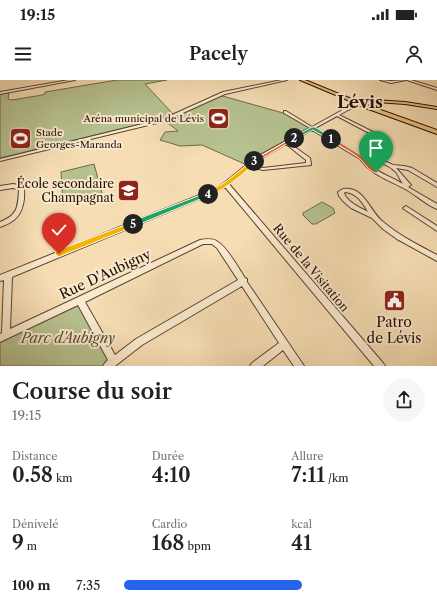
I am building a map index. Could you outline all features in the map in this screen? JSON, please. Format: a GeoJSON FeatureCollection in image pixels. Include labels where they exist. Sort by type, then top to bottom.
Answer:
{"type":"FeatureCollection","features":[{"type":"Feature","properties":{"kind":"main road"},"geometry":{"type":"LineString","coordinates":[[302,80],[437,132]]}},
{"type":"Feature","properties":{"kind":"main road"},"geometry":{"type":"LineString","coordinates":[[308,80],[354,101]]}},
{"type":"Feature","properties":{"kind":"main road"},"geometry":{"type":"LineString","coordinates":[[370,102],[379,110],[417,125]]}},
{"type":"Feature","properties":{"kind":"main road"},"geometry":{"type":"LineString","coordinates":[[361,103],[406,102],[437,108]]}},
{"type":"Feature","properties":{"kind":"street"},"geometry":{"type":"LineString","coordinates":[[0,94],[74,80]]}},
{"type":"Feature","properties":{"kind":"street"},"geometry":{"type":"LineString","coordinates":[[0,160],[164,120],[224,93],[286,80]]}},
{"type":"Feature","properties":{"kind":"street"},"geometry":{"type":"LineString","coordinates":[[381,80],[391,82],[405,80]]}},
{"type":"Feature","properties":{"kind":"street"},"geometry":{"type":"LineString","coordinates":[[408,80],[437,90]]}},
{"type":"Feature","properties":{"kind":"street"},"geometry":{"type":"LineString","coordinates":[[347,109],[354,101]]}},
{"type":"Feature","properties":{"kind":"street"},"geometry":{"type":"LineString","coordinates":[[4,276],[202,197],[226,184],[257,159],[347,109],[361,103]]}},
{"type":"Feature","properties":{"kind":"street"},"geometry":{"type":"LineString","coordinates":[[286,112],[362,158],[371,168],[386,178],[400,182],[437,203]]}},
{"type":"Feature","properties":{"kind":"street"},"geometry":{"type":"LineString","coordinates":[[337,115],[374,134]]}},
{"type":"Feature","properties":{"kind":"street"},"geometry":{"type":"LineString","coordinates":[[249,166],[263,169],[308,164],[308,159],[286,142]]}},
{"type":"Feature","properties":{"kind":"street"},"geometry":{"type":"LineString","coordinates":[[362,158],[375,159],[392,167],[398,172],[400,182],[437,207]]}},
{"type":"Feature","properties":{"kind":"street"},"geometry":{"type":"LineString","coordinates":[[392,167],[407,167],[437,185]]}},
{"type":"Feature","properties":{"kind":"street","name":"Rue de la Visitation"},"geometry":{"type":"LineString","coordinates":[[226,184],[380,366]]}},
{"type":"Feature","properties":{"kind":"street"},"geometry":{"type":"LineString","coordinates":[[0,188],[13,186],[21,187],[22,189],[19,214],[15,218],[0,225]]}},
{"type":"Feature","properties":{"kind":"street"},"geometry":{"type":"LineString","coordinates":[[372,216],[364,202],[357,194],[350,191],[341,192],[342,196],[358,210],[372,216],[391,231],[437,258]]}},
{"type":"Feature","properties":{"kind":"street"},"geometry":{"type":"LineString","coordinates":[[406,208],[437,229]]}},
{"type":"Feature","properties":{"kind":"street","name":"Rue D'Aubigny"},"geometry":{"type":"LineString","coordinates":[[4,276],[3,337],[202,242],[216,243],[244,281]]}},
{"type":"Feature","properties":{"kind":"street"},"geometry":{"type":"LineString","coordinates":[[80,301],[111,363],[139,342],[244,281],[299,366]]}},
{"type":"Feature","properties":{"kind":"street"},"geometry":{"type":"LineString","coordinates":[[255,366],[284,344]]}},
{"type":"Feature","properties":{"kind":"green space"},"geometry":{"type":"Polygon","coordinates":[[[117,80],[167,80],[145,84],[173,114],[149,122],[0,158],[0,94],[9,93],[8,99],[12,100],[42,95],[45,94],[45,92],[117,80]]]}},
{"type":"Feature","properties":{"kind":"green space"},"geometry":{"type":"Polygon","coordinates":[[[219,95],[283,113],[285,112],[313,128],[249,166],[202,145],[180,146],[160,140],[165,132],[178,131],[164,120],[219,95]]]}},
{"type":"Feature","properties":{"kind":"green space"},"geometry":{"type":"Polygon","coordinates":[[[94,164],[102,193],[63,204],[61,172],[94,164]]]}},
{"type":"Feature","properties":{"kind":"green space"},"geometry":{"type":"Polygon","coordinates":[[[322,202],[333,208],[335,213],[316,224],[312,224],[303,215],[303,213],[322,202]]]}},
{"type":"Feature","properties":{"kind":"green space","name":"Parc d'Aubigny"},"geometry":{"type":"Polygon","coordinates":[[[80,301],[113,360],[108,366],[0,366],[0,339],[80,301]]]}},
{"type":"Feature","properties":{"kind":"place","name":"Aréna municipal de Lévis"},"geometry":{"type":"Point","coordinates":[219,118]}},
{"type":"Feature","properties":{"kind":"place","name":"Stade Georges-Maranda"},"geometry":{"type":"Point","coordinates":[21,138]}},
{"type":"Feature","properties":{"kind":"place","name":"École secondaire Champagnat"},"geometry":{"type":"Point","coordinates":[129,191]}},
{"type":"Feature","properties":{"kind":"place","name":"Patro de Lévis"},"geometry":{"type":"Point","coordinates":[394,300]}},
{"type":"Feature","properties":{"kind":"district","name":"Lévis"},"geometry":{"type":"Point","coordinates":[360,102]}},
{"type":"Feature","properties":{"kind":"route"},"geometry":{"type":"LineString","coordinates":[[59,254],[202,197],[226,184],[257,159],[313,128],[362,158],[376,172]]}}]}
